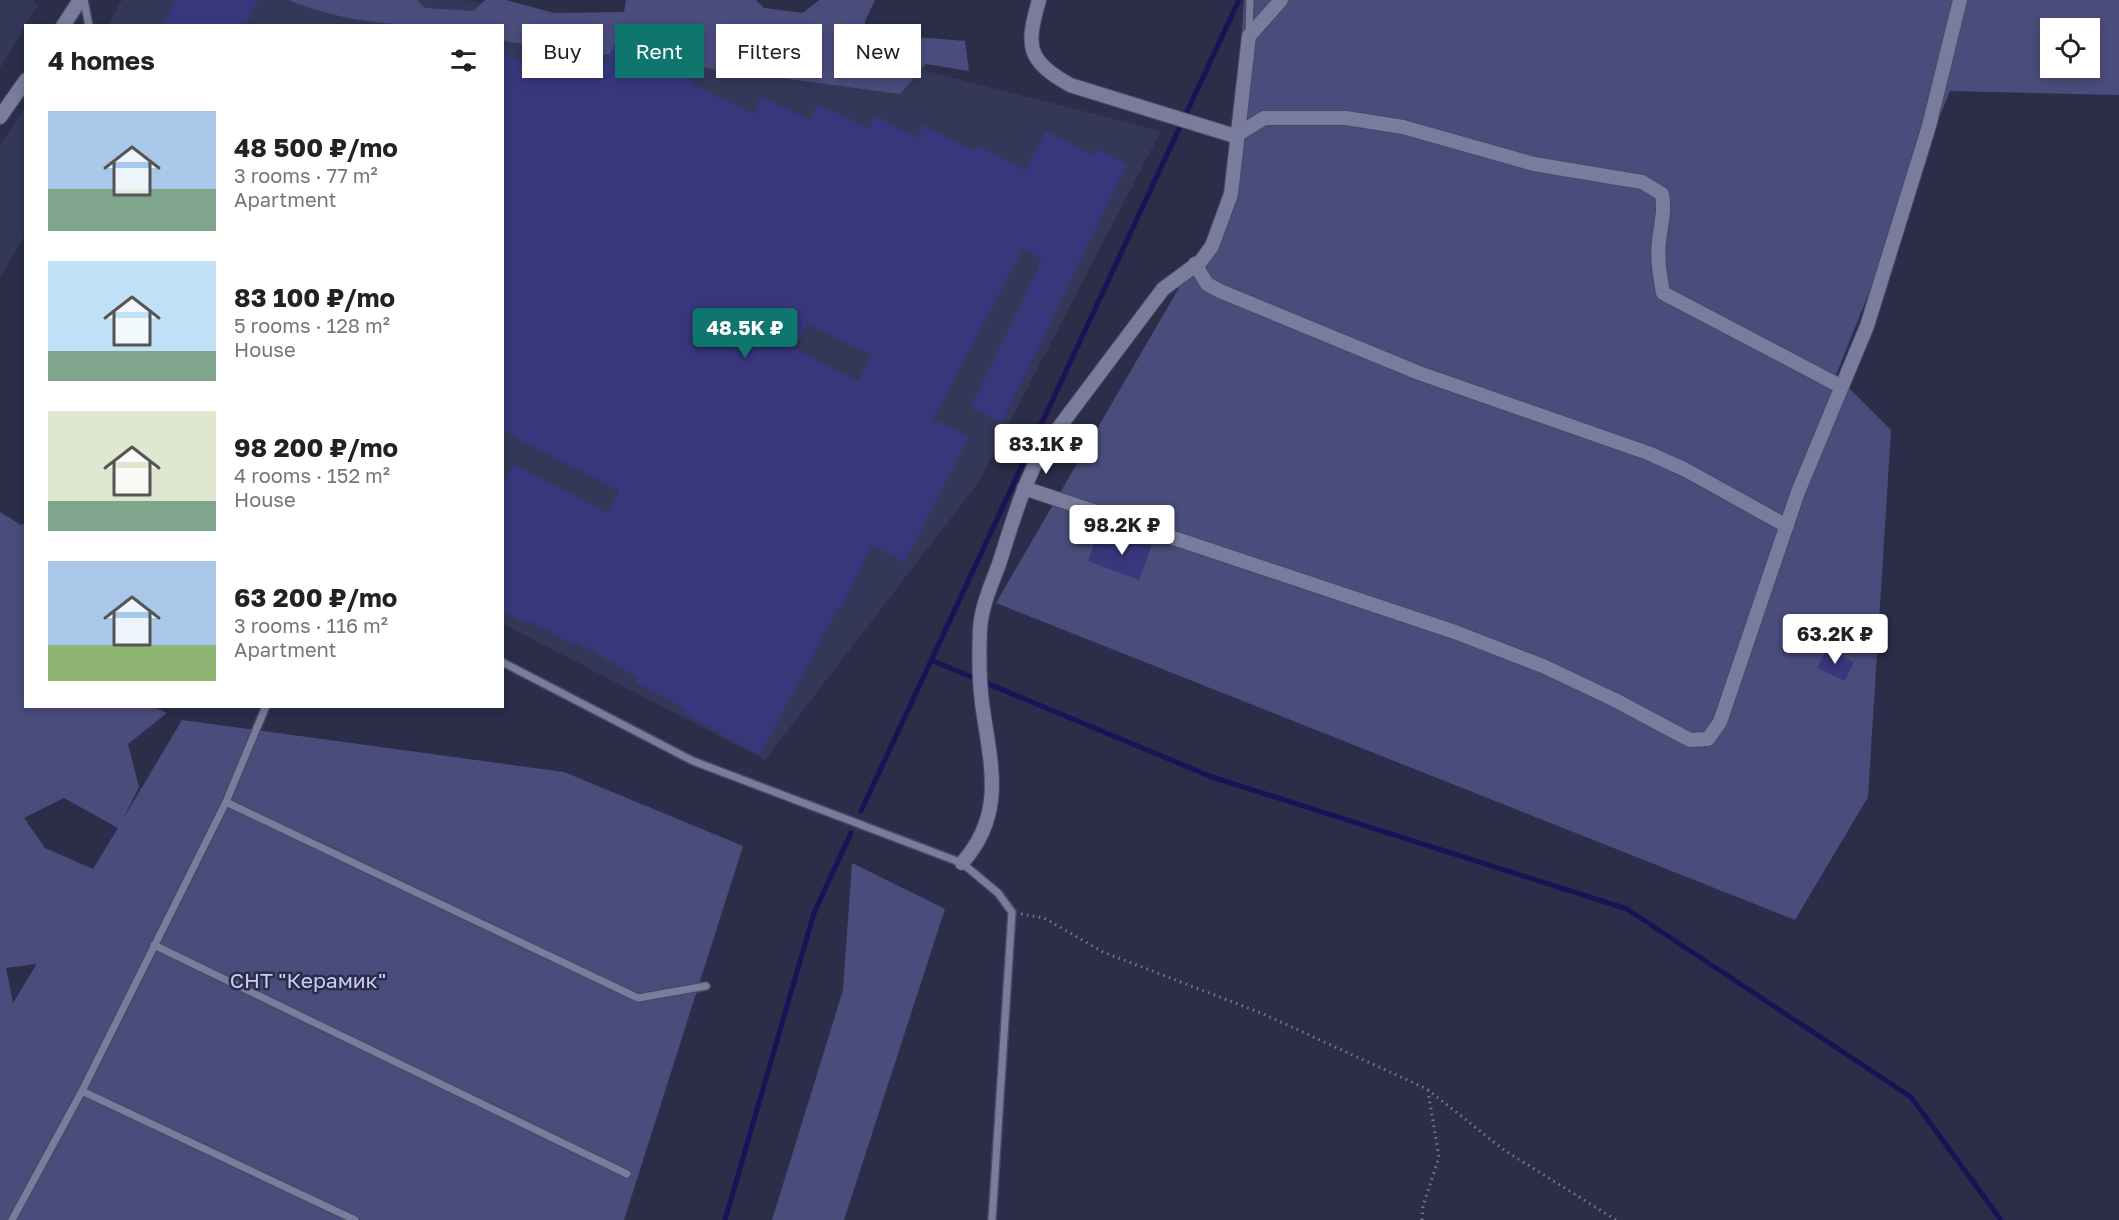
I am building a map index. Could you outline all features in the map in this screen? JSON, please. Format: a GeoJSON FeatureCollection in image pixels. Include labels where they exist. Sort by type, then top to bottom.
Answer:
{"type":"FeatureCollection","features":[{"type":"Feature","properties":{"kind":"street"},"geometry":{"type":"LineString","coordinates":[[64,24],[82,0]]}},
{"type":"Feature","properties":{"kind":"street"},"geometry":{"type":"LineString","coordinates":[[1039,0],[1030,33],[1030,45],[1035,59],[1052,74],[1070,85],[1235,136],[1264,118],[1346,118],[1403,127],[1534,164],[1642,182],[1662,194],[1665,213],[1658,259],[1663,293],[1842,387]]}},
{"type":"Feature","properties":{"kind":"street"},"geometry":{"type":"LineString","coordinates":[[962,862],[974,850],[986,826],[993,801],[993,778],[982,700],[980,660],[983,607],[1024,488],[1045,446],[1163,289],[1195,264],[1212,246],[1231,194],[1238,141],[1235,136],[1249,36],[1281,0]]}},
{"type":"Feature","properties":{"kind":"street"},"geometry":{"type":"LineString","coordinates":[[1024,488],[1455,632],[1544,666],[1615,699],[1677,734],[1700,742],[1715,732],[1720,722],[1787,526],[1867,326],[1929,126],[1960,0]]}},
{"type":"Feature","properties":{"kind":"street"},"geometry":{"type":"LineString","coordinates":[[0,117],[24,83]]}},
{"type":"Feature","properties":{"kind":"street"},"geometry":{"type":"LineString","coordinates":[[1195,264],[1207,284],[1220,291],[1419,373],[1648,453],[1684,469],[1787,526]]}},
{"type":"Feature","properties":{"kind":"lane"},"geometry":{"type":"LineString","coordinates":[[82,0],[88,24]]}},
{"type":"Feature","properties":{"kind":"lane"},"geometry":{"type":"LineString","coordinates":[[1249,36],[1250,0]]}},
{"type":"Feature","properties":{"kind":"lane"},"geometry":{"type":"LineString","coordinates":[[504,663],[693,761],[962,862],[998,893],[1012,912],[993,1220]]}},
{"type":"Feature","properties":{"kind":"lane"},"geometry":{"type":"LineString","coordinates":[[12,1220],[82,1090],[226,802],[265,708]]}},
{"type":"Feature","properties":{"kind":"lane"},"geometry":{"type":"LineString","coordinates":[[226,802],[638,998],[706,986]]}},
{"type":"Feature","properties":{"kind":"lane"},"geometry":{"type":"LineString","coordinates":[[153,945],[627,1174]]}},
{"type":"Feature","properties":{"kind":"lane"},"geometry":{"type":"LineString","coordinates":[[82,1090],[355,1220]]}},
{"type":"Feature","properties":{"kind":"path"},"geometry":{"type":"LineString","coordinates":[[1012,912],[1044,918],[1102,952],[1261,1013],[1427,1089],[1504,1150],[1616,1220]]}},
{"type":"Feature","properties":{"kind":"path"},"geometry":{"type":"LineString","coordinates":[[1422,1220],[1423,1206],[1439,1157],[1427,1089]]}},
{"type":"Feature","properties":{"kind":"shaded area"},"geometry":{"type":"Polygon","coordinates":[[[0,0],[33,0],[38,5],[27,24],[24,24],[24,28],[0,68],[0,0]]]}},
{"type":"Feature","properties":{"kind":"shaded area"},"geometry":{"type":"Polygon","coordinates":[[[122,0],[465,0],[615,24],[615,78],[704,78],[704,37],[716,39],[716,78],[822,78],[822,54],[834,56],[834,78],[921,78],[921,70],[1161,131],[978,483],[765,760],[504,625],[504,24],[108,24],[122,0]]]}},
{"type":"Feature","properties":{"kind":"shaded area"},"geometry":{"type":"Polygon","coordinates":[[[24,109],[24,237],[0,277],[0,145],[24,109]]]}},
{"type":"Feature","properties":{"kind":"green space"},"geometry":{"type":"Polygon","coordinates":[[[288,0],[417,0],[425,8],[474,11],[485,0],[506,0],[554,13],[624,12],[626,0],[756,0],[764,8],[803,13],[819,0],[875,0],[864,24],[834,24],[834,78],[914,78],[900,94],[780,78],[822,78],[822,24],[716,24],[716,69],[704,68],[704,24],[615,24],[615,56],[603,54],[603,24],[522,24],[522,44],[504,41],[504,24],[394,24],[341,16],[288,0]]]}},
{"type":"Feature","properties":{"kind":"green space"},"geometry":{"type":"Polygon","coordinates":[[[1244,0],[2119,0],[2119,95],[1950,91],[1836,375],[1891,430],[1868,797],[1795,920],[996,603],[1230,200],[1244,0]]]}},
{"type":"Feature","properties":{"kind":"green space"},"geometry":{"type":"Polygon","coordinates":[[[921,37],[965,41],[969,71],[926,64],[921,70],[921,37]]]}},
{"type":"Feature","properties":{"kind":"green space","name":"СНТ \"Керамик\""},"geometry":{"type":"Polygon","coordinates":[[[0,512],[21,525],[24,524],[24,708],[156,708],[167,713],[128,744],[139,787],[123,819],[182,720],[564,772],[743,846],[624,1220],[0,1220],[0,512]],[[64,798],[24,818],[45,848],[93,869],[118,828],[64,798]],[[36,965],[6,968],[13,1003],[36,965]]]}},
{"type":"Feature","properties":{"kind":"green space"},"geometry":{"type":"Polygon","coordinates":[[[852,863],[945,909],[844,1220],[772,1220],[843,990],[852,863]]]}},
{"type":"Feature","properties":{"kind":"building"},"geometry":{"type":"Polygon","coordinates":[[[175,0],[258,0],[246,24],[163,24],[175,0]]]}},
{"type":"Feature","properties":{"kind":"building"},"geometry":{"type":"Polygon","coordinates":[[[614,46],[615,78],[695,78],[692,84],[754,114],[762,97],[810,120],[818,104],[869,129],[875,116],[917,138],[923,125],[975,151],[978,146],[1025,170],[1046,131],[1093,156],[1096,149],[1127,164],[1002,423],[971,407],[1042,259],[1023,249],[933,419],[969,437],[905,562],[872,545],[841,609],[838,608],[760,755],[683,713],[685,709],[635,682],[638,677],[576,642],[575,645],[529,621],[527,624],[504,611],[504,482],[514,464],[607,513],[619,491],[504,431],[504,53],[522,62],[522,78],[603,78],[603,67],[614,46]],[[807,324],[794,348],[858,381],[871,355],[807,324]]]}},
{"type":"Feature","properties":{"kind":"building"},"geometry":{"type":"Polygon","coordinates":[[[1122,533],[1152,544],[1139,580],[1088,561],[1096,538],[1117,546],[1122,533]]]}},
{"type":"Feature","properties":{"kind":"building"},"geometry":{"type":"Polygon","coordinates":[[[1826,649],[1854,662],[1845,681],[1817,668],[1826,649]]]}},
{"type":"Feature","properties":{"kind":"waterway"},"geometry":{"type":"LineString","coordinates":[[861,811],[1239,0]]}},
{"type":"Feature","properties":{"kind":"waterway"},"geometry":{"type":"LineString","coordinates":[[931,660],[1212,777],[1627,909],[1911,1097],[2001,1220]]}},
{"type":"Feature","properties":{"kind":"waterway"},"geometry":{"type":"LineString","coordinates":[[725,1220],[814,913],[851,833]]}}]}
